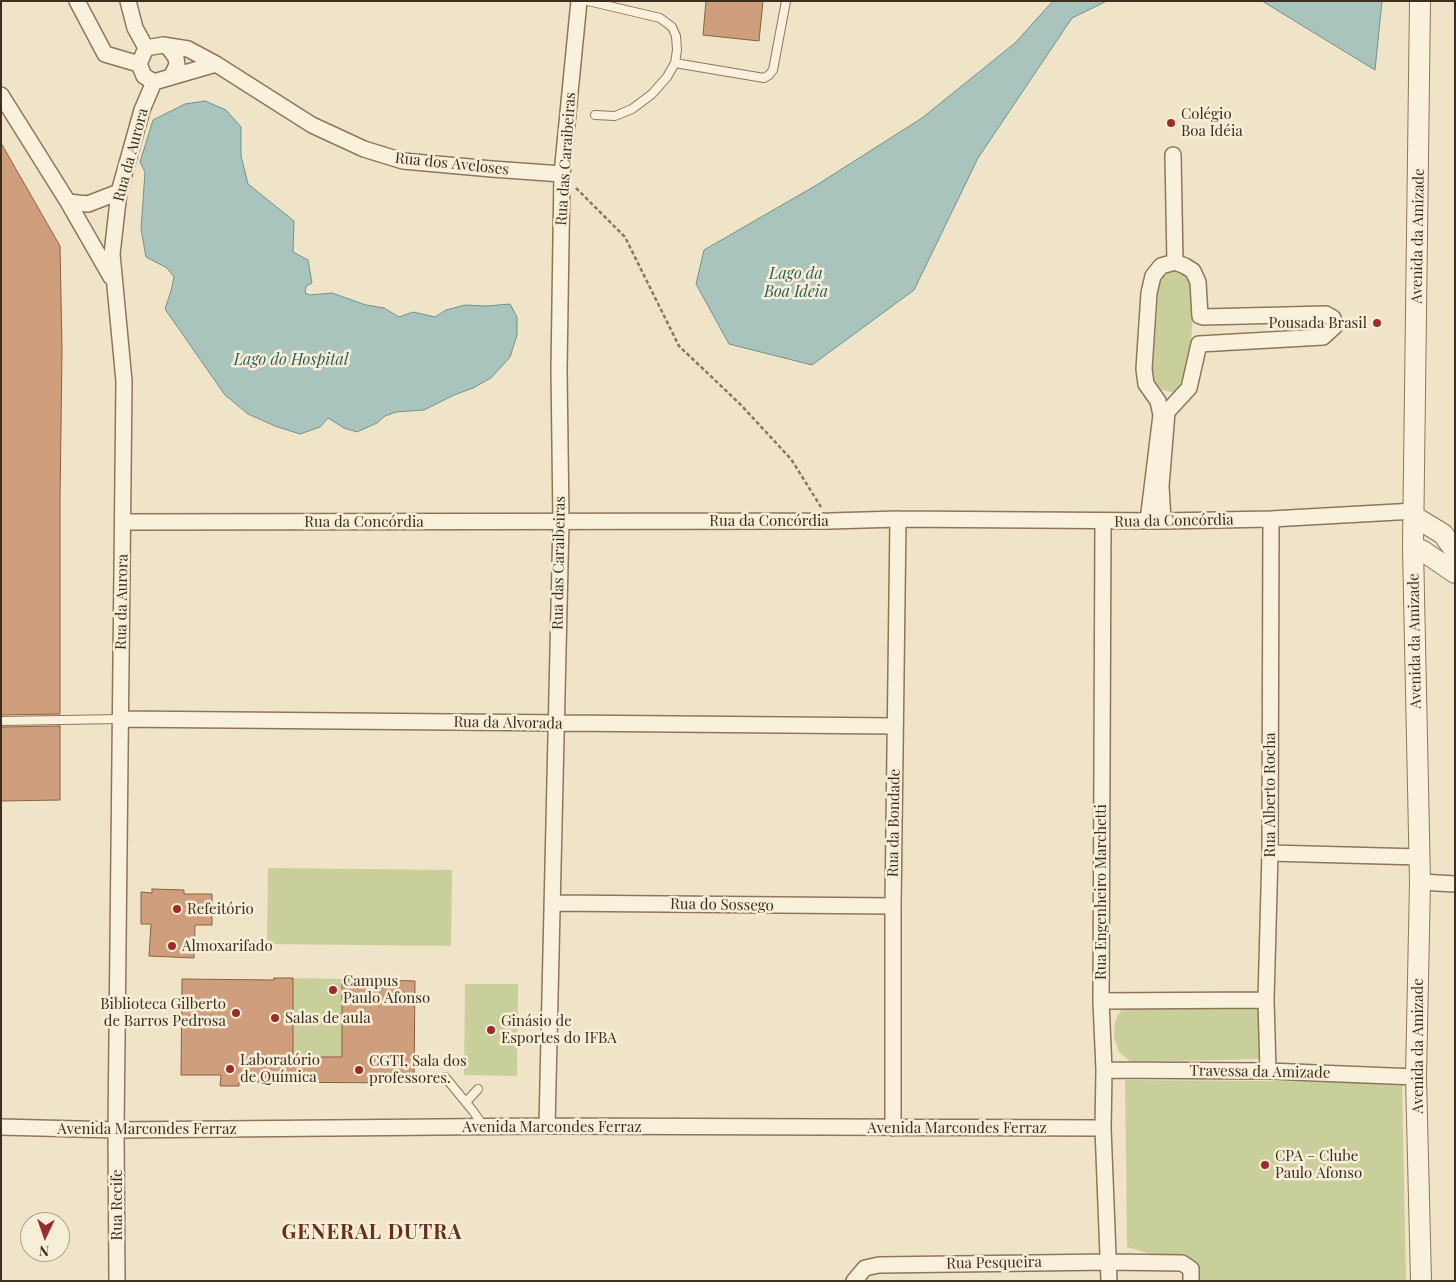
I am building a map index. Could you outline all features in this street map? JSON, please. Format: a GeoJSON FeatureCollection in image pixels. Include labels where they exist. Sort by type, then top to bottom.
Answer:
{"type":"FeatureCollection","features":[{"type":"Feature","properties":{"kind":"street"},"geometry":{"type":"LineString","coordinates":[[77,1],[105,54],[139,64]]}},
{"type":"Feature","properties":{"kind":"street"},"geometry":{"type":"LineString","coordinates":[[128,1],[135,28],[146,48]]}},
{"type":"Feature","properties":{"kind":"street","name":"Rua das Caraibeiras"},"geometry":{"type":"LineString","coordinates":[[547,1126],[561,521],[559,370],[562,174],[579,1]]}},
{"type":"Feature","properties":{"kind":"street","name":"Avenida da Amizade"},"geometry":{"type":"LineString","coordinates":[[1420,1],[1415,514],[1413,547],[1420,857],[1416,1077],[1421,1281]]}},
{"type":"Feature","properties":{"kind":"street"},"geometry":{"type":"LineString","coordinates":[[146,48],[163,45],[169,48],[176,58],[177,65],[172,76]]}},
{"type":"Feature","properties":{"kind":"street","name":"Rua dos Aveloses"},"geometry":{"type":"LineString","coordinates":[[163,45],[188,49],[216,64],[312,125],[364,149],[403,161],[562,174]]}},
{"type":"Feature","properties":{"kind":"street"},"geometry":{"type":"LineString","coordinates":[[146,48],[139,64],[144,76],[154,82],[216,64]]}},
{"type":"Feature","properties":{"kind":"street","name":"Rua da Aurora"},"geometry":{"type":"LineString","coordinates":[[116,1130],[124,381],[112,254],[119,192],[142,110],[154,82]]}},
{"type":"Feature","properties":{"kind":"street"},"geometry":{"type":"LineString","coordinates":[[1,95],[68,202],[114,282]]}},
{"type":"Feature","properties":{"kind":"street"},"geometry":{"type":"LineString","coordinates":[[1173,155],[1175,262]]}},
{"type":"Feature","properties":{"kind":"street"},"geometry":{"type":"LineString","coordinates":[[68,202],[88,204],[119,192]]}},
{"type":"Feature","properties":{"kind":"street"},"geometry":{"type":"LineString","coordinates":[[1175,262],[1193,272],[1198,282],[1200,316],[1203,317],[1326,314],[1333,318],[1335,326],[1323,337],[1199,344],[1189,388],[1167,412],[1156,521],[1161,415],[1158,401],[1146,384],[1144,369],[1149,293],[1153,276],[1161,266],[1175,262]]}},
{"type":"Feature","properties":{"kind":"street"},"geometry":{"type":"LineString","coordinates":[[1415,514],[1443,534],[1455,551]]}},
{"type":"Feature","properties":{"kind":"street","name":"Rua da Concórdia"},"geometry":{"type":"LineString","coordinates":[[123,522],[830,521],[898,519],[1103,522],[1271,520],[1415,514]]}},
{"type":"Feature","properties":{"kind":"street","name":"Rua da Bondade"},"geometry":{"type":"LineString","coordinates":[[893,1128],[893,906],[898,519]]}},
{"type":"Feature","properties":{"kind":"street","name":"Rua Alberto Rocha"},"geometry":{"type":"LineString","coordinates":[[1268,1071],[1266,1000],[1270,853],[1271,520]]}},
{"type":"Feature","properties":{"kind":"street","name":"Rua Engenheiro Marchetti"},"geometry":{"type":"LineString","coordinates":[[1103,522],[1101,1001],[1104,1070],[1103,1128],[1109,1281]]}},
{"type":"Feature","properties":{"kind":"street"},"geometry":{"type":"LineString","coordinates":[[1413,547],[1423,551],[1455,573]]}},
{"type":"Feature","properties":{"kind":"street","name":"Rua da Alvorada"},"geometry":{"type":"LineString","coordinates":[[120,719],[895,726]]}},
{"type":"Feature","properties":{"kind":"street"},"geometry":{"type":"LineString","coordinates":[[1270,853],[1420,857]]}},
{"type":"Feature","properties":{"kind":"street"},"geometry":{"type":"LineString","coordinates":[[1420,882],[1455,884]]}},
{"type":"Feature","properties":{"kind":"street","name":"Rua do Sossego"},"geometry":{"type":"LineString","coordinates":[[552,903],[893,906]]}},
{"type":"Feature","properties":{"kind":"street"},"geometry":{"type":"LineString","coordinates":[[1101,1001],[1266,1000]]}},
{"type":"Feature","properties":{"kind":"street","name":"Travessa da Amizade"},"geometry":{"type":"LineString","coordinates":[[1104,1070],[1268,1071],[1416,1077]]}},
{"type":"Feature","properties":{"kind":"street","name":"Avenida Marcondes Ferraz"},"geometry":{"type":"LineString","coordinates":[[1,1127],[116,1130],[547,1126],[1103,1128]]}},
{"type":"Feature","properties":{"kind":"street","name":"Rua Recife"},"geometry":{"type":"LineString","coordinates":[[116,1130],[117,1281]]}},
{"type":"Feature","properties":{"kind":"street","name":"Rua Pesqueira"},"geometry":{"type":"LineString","coordinates":[[854,1281],[865,1268],[879,1264],[1109,1262],[1182,1263],[1191,1269],[1191,1281]]}},
{"type":"Feature","properties":{"kind":"lane"},"geometry":{"type":"LineString","coordinates":[[588,1],[660,18],[672,27],[676,36],[677,50],[675,63],[667,77],[652,94],[632,109],[616,116],[595,116]]}},
{"type":"Feature","properties":{"kind":"lane"},"geometry":{"type":"LineString","coordinates":[[635,11],[637,1]]}},
{"type":"Feature","properties":{"kind":"lane"},"geometry":{"type":"LineString","coordinates":[[675,63],[764,78],[773,70],[786,1]]}},
{"type":"Feature","properties":{"kind":"lane"},"geometry":{"type":"LineString","coordinates":[[1,721],[120,719]]}},
{"type":"Feature","properties":{"kind":"lane"},"geometry":{"type":"LineString","coordinates":[[445,1077],[484,1127]]}},
{"type":"Feature","properties":{"kind":"lane"},"geometry":{"type":"LineString","coordinates":[[466,1102],[478,1090]]}},
{"type":"Feature","properties":{"kind":"path"},"geometry":{"type":"LineString","coordinates":[[562,174],[625,237],[679,346],[740,404],[791,459],[830,521]]}},
{"type":"Feature","properties":{"kind":"green space"},"geometry":{"type":"Polygon","coordinates":[[[1172,270],[1178,270],[1187,274],[1194,288],[1189,382],[1176,392],[1159,389],[1152,380],[1159,281],[1162,276],[1172,270]]]}},
{"type":"Feature","properties":{"kind":"green space"},"geometry":{"type":"Polygon","coordinates":[[[268,868],[452,870],[451,946],[267,944],[268,868]]]}},
{"type":"Feature","properties":{"kind":"green space"},"geometry":{"type":"Polygon","coordinates":[[[293,978],[342,979],[342,1057],[293,1057],[293,978]]]}},
{"type":"Feature","properties":{"kind":"green space","name":"Ginásio de Esportes do IFBA"},"geometry":{"type":"Polygon","coordinates":[[[465,984],[518,984],[517,1076],[464,1075],[465,984]]]}},
{"type":"Feature","properties":{"kind":"green space"},"geometry":{"type":"Polygon","coordinates":[[[1253,1005],[1260,1011],[1263,1046],[1258,1059],[1131,1062],[1119,1052],[1114,1037],[1115,1021],[1123,1007],[1253,1005]]]}},
{"type":"Feature","properties":{"kind":"green space","name":"CPA – Clube Paulo Afonso"},"geometry":{"type":"Polygon","coordinates":[[[1125,1080],[1402,1082],[1406,1281],[1199,1281],[1198,1265],[1182,1263],[1127,1247],[1125,1080]]]}},
{"type":"Feature","properties":{"kind":"water","name":"Lago da Boa Ideia"},"geometry":{"type":"Polygon","coordinates":[[[1053,1],[1107,1],[1072,18],[978,158],[914,290],[812,365],[729,344],[696,284],[704,250],[815,186],[922,118],[1015,43],[1053,1]]]}},
{"type":"Feature","properties":{"kind":"water"},"geometry":{"type":"Polygon","coordinates":[[[1262,1],[1382,1],[1375,70],[1262,1]]]}},
{"type":"Feature","properties":{"kind":"water","name":"Lago do Hospital"},"geometry":{"type":"Polygon","coordinates":[[[205,101],[226,110],[241,127],[241,156],[248,184],[294,221],[293,252],[308,260],[312,283],[306,286],[305,293],[310,295],[332,293],[366,305],[384,308],[399,317],[413,312],[435,317],[446,310],[465,305],[510,304],[517,317],[517,335],[510,357],[491,378],[473,388],[424,410],[396,412],[385,416],[377,423],[357,432],[344,428],[328,418],[320,427],[300,434],[275,426],[248,414],[225,395],[165,309],[174,277],[167,268],[146,257],[141,229],[145,172],[140,162],[153,120],[185,104],[205,101]]]}},
{"type":"Feature","properties":{"kind":"building"},"geometry":{"type":"Polygon","coordinates":[[[706,1],[763,1],[759,41],[703,35],[706,1]]]}},
{"type":"Feature","properties":{"kind":"building"},"geometry":{"type":"Polygon","coordinates":[[[1,143],[60,246],[62,349],[60,714],[1,715],[1,143]]]}},
{"type":"Feature","properties":{"kind":"building"},"geometry":{"type":"Polygon","coordinates":[[[60,726],[60,800],[1,801],[1,727],[60,726]]]}},
{"type":"Feature","properties":{"kind":"building","name":"Refeitório"},"geometry":{"type":"Polygon","coordinates":[[[152,889],[184,890],[184,894],[212,894],[212,925],[195,925],[194,958],[149,956],[151,924],[141,924],[141,892],[152,893],[152,889]]]}},
{"type":"Feature","properties":{"kind":"building"},"geometry":{"type":"Polygon","coordinates":[[[274,978],[293,978],[293,1057],[342,1057],[342,979],[415,981],[414,1083],[239,1082],[239,1086],[220,1086],[221,1075],[181,1075],[182,979],[274,980],[274,978]]]}},
{"type":"Feature","properties":{"kind":"place","name":"Colégio Boa Idéia"},"geometry":{"type":"Point","coordinates":[1171,123]}},
{"type":"Feature","properties":{"kind":"place","name":"Pousada Brasil"},"geometry":{"type":"Point","coordinates":[1377,323]}},
{"type":"Feature","properties":{"kind":"place","name":"Refeitório"},"geometry":{"type":"Point","coordinates":[177,909]}},
{"type":"Feature","properties":{"kind":"place","name":"Almoxarifado"},"geometry":{"type":"Point","coordinates":[172,946]}},
{"type":"Feature","properties":{"kind":"place","name":"Campus Paulo Afonso"},"geometry":{"type":"Point","coordinates":[333,990]}},
{"type":"Feature","properties":{"kind":"place","name":"Biblioteca Gilberto de Barros Pedrosa"},"geometry":{"type":"Point","coordinates":[236,1013]}},
{"type":"Feature","properties":{"kind":"place","name":"Salas de aula"},"geometry":{"type":"Point","coordinates":[275,1018]}},
{"type":"Feature","properties":{"kind":"place","name":"Ginásio de Esportes do IFBA"},"geometry":{"type":"Point","coordinates":[491,1030]}},
{"type":"Feature","properties":{"kind":"place","name":"Laboratório de Química"},"geometry":{"type":"Point","coordinates":[230,1069]}},
{"type":"Feature","properties":{"kind":"place","name":"CGTI, Sala dos professores."},"geometry":{"type":"Point","coordinates":[359,1070]}},
{"type":"Feature","properties":{"kind":"place","name":"CPA – Clube Paulo Afonso"},"geometry":{"type":"Point","coordinates":[1265,1165]}},
{"type":"Feature","properties":{"kind":"district","name":"GENERAL DUTRA"},"geometry":{"type":"Point","coordinates":[372,1233]}}]}
